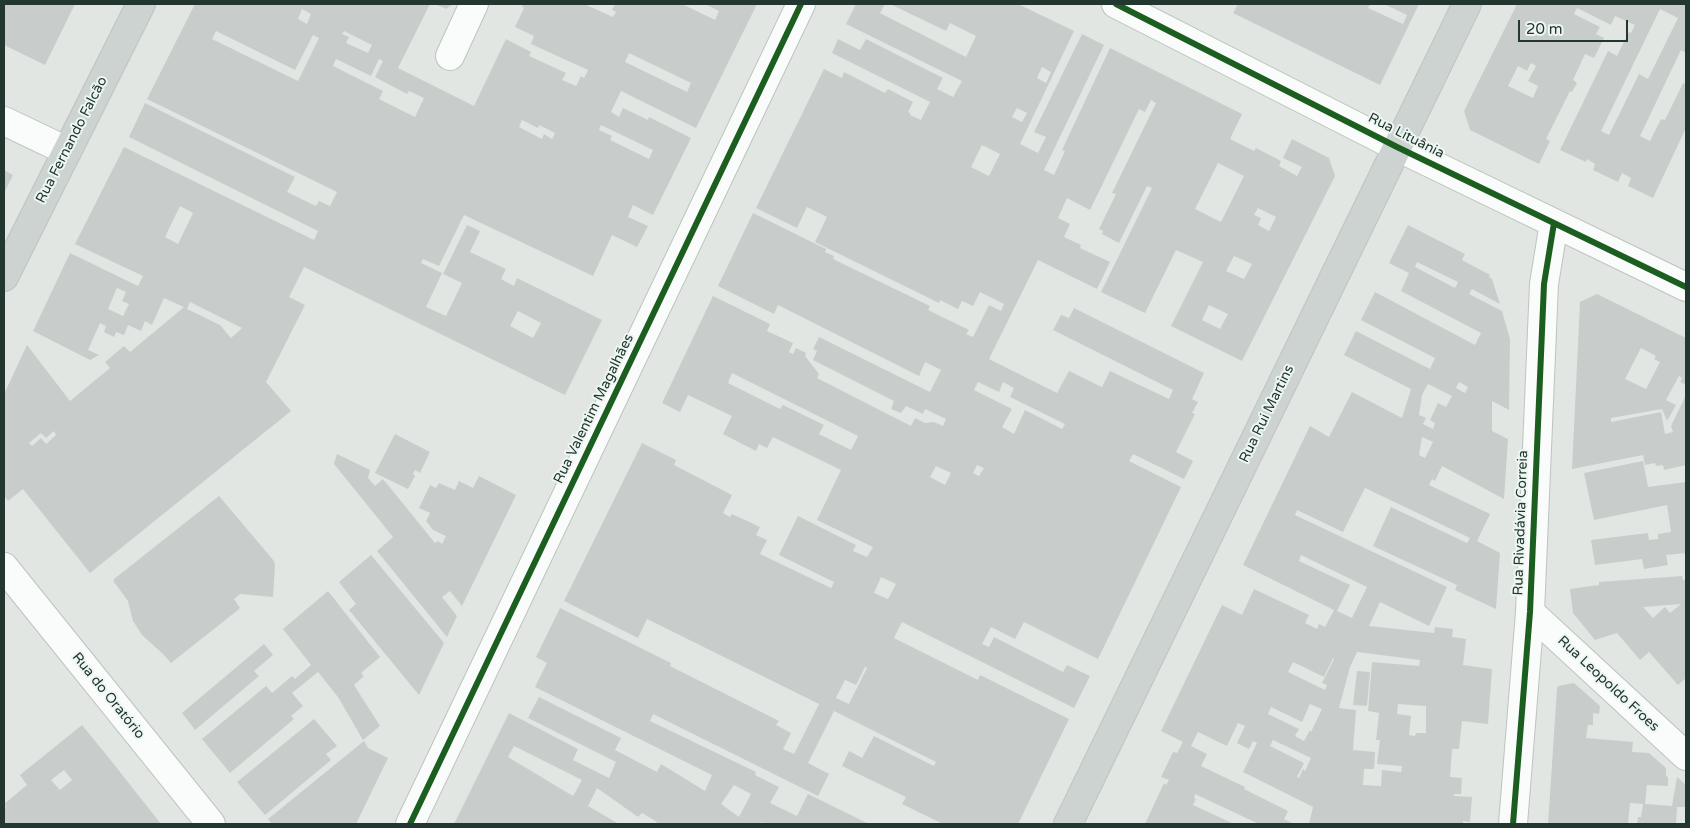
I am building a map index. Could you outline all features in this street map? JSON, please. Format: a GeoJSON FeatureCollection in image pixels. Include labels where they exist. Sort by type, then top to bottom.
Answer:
{"type":"FeatureCollection","features":[{"type":"Feature","properties":{"kind":"main road","name":"Rua Fernando Falcão"},"geometry":{"type":"LineString","coordinates":[[4,277],[140,4]]}},
{"type":"Feature","properties":{"kind":"main road","name":"Rua Rui Martins"},"geometry":{"type":"LineString","coordinates":[[1068,824],[1467,4]]}},
{"type":"Feature","properties":{"kind":"street"},"geometry":{"type":"LineString","coordinates":[[450,56],[474,4]]}},
{"type":"Feature","properties":{"kind":"street","name":"Rua Valentim Magalhães"},"geometry":{"type":"LineString","coordinates":[[410,824],[801,4]]}},
{"type":"Feature","properties":{"kind":"street","name":"Rua Lituânia"},"geometry":{"type":"LineString","coordinates":[[1116,4],[1397,147],[1686,287]]}},
{"type":"Feature","properties":{"kind":"street"},"geometry":{"type":"LineString","coordinates":[[4,121],[66,152]]}},
{"type":"Feature","properties":{"kind":"street","name":"Rua Rivadávia Correia"},"geometry":{"type":"LineString","coordinates":[[1513,824],[1530,612],[1544,284],[1554,223]]}},
{"type":"Feature","properties":{"kind":"street","name":"Rua do Oratório"},"geometry":{"type":"LineString","coordinates":[[4,567],[211,824]]}},
{"type":"Feature","properties":{"kind":"street","name":"Rua Leopoldo Froes"},"geometry":{"type":"LineString","coordinates":[[1530,612],[1686,756]]}},
{"type":"Feature","properties":{"kind":"building"},"geometry":{"type":"Polygon","coordinates":[[[4,4],[75,4],[45,65],[4,45],[4,4]]]}},
{"type":"Feature","properties":{"kind":"building"},"geometry":{"type":"Polygon","coordinates":[[[195,4],[430,4],[398,68],[474,106],[506,39],[531,52],[529,56],[566,73],[562,80],[576,86],[581,76],[584,78],[588,70],[531,44],[534,36],[515,27],[524,8],[523,4],[584,4],[613,17],[616,12],[612,10],[615,4],[682,4],[715,20],[719,11],[705,4],[757,4],[696,128],[621,91],[611,112],[619,117],[623,108],[648,120],[649,117],[691,138],[653,215],[633,205],[628,217],[648,226],[637,247],[612,235],[593,276],[464,215],[439,266],[423,259],[421,263],[442,273],[426,307],[446,316],[462,283],[443,274],[467,225],[480,231],[470,252],[506,269],[501,279],[514,286],[517,278],[602,320],[565,395],[304,267],[289,297],[305,305],[266,382],[291,411],[90,573],[23,489],[8,501],[4,496],[4,394],[27,345],[70,401],[110,368],[105,362],[124,346],[130,352],[184,307],[164,298],[152,325],[145,321],[141,331],[128,325],[124,335],[116,332],[114,337],[104,332],[106,326],[100,323],[88,350],[99,355],[90,360],[33,331],[70,253],[138,286],[143,276],[75,244],[124,147],[314,240],[318,231],[129,137],[145,103],[295,177],[287,192],[316,206],[319,201],[330,206],[337,192],[147,99],[195,4]],[[302,9],[298,19],[307,24],[311,14],[302,9]],[[216,31],[212,39],[298,81],[319,38],[313,35],[295,70],[216,31]],[[344,31],[342,34],[349,37],[346,43],[368,53],[372,45],[344,31]],[[629,53],[625,62],[687,92],[691,83],[629,53]],[[336,59],[333,66],[383,91],[379,99],[415,117],[424,98],[409,91],[407,94],[375,77],[383,61],[379,59],[371,76],[336,59]],[[522,120],[519,127],[542,139],[544,134],[552,139],[555,133],[539,125],[538,128],[522,120]],[[601,125],[599,130],[612,136],[610,140],[649,159],[653,150],[601,125]],[[180,206],[165,237],[178,244],[193,213],[180,206]],[[117,288],[108,309],[123,316],[129,304],[122,301],[126,292],[117,288]],[[190,302],[187,309],[220,325],[231,338],[242,328],[190,302]],[[518,311],[510,326],[533,338],[541,323],[518,311]],[[54,431],[46,438],[41,433],[29,443],[32,446],[41,438],[46,444],[56,435],[54,431]]]}},
{"type":"Feature","properties":{"kind":"building"},"geometry":{"type":"Polygon","coordinates":[[[435,4],[453,4],[446,9],[435,4]]]}},
{"type":"Feature","properties":{"kind":"building"},"geometry":{"type":"Polygon","coordinates":[[[856,4],[885,4],[880,13],[966,57],[976,36],[950,23],[946,31],[890,4],[1018,4],[1074,31],[1020,144],[1038,153],[1046,137],[1034,132],[1082,34],[1104,45],[1044,170],[1054,175],[1065,151],[1062,150],[1110,48],[1242,114],[1230,139],[1254,151],[1256,148],[1281,161],[1279,166],[1297,176],[1302,167],[1283,158],[1292,139],[1329,158],[1335,176],[1242,361],[1171,326],[1203,262],[1176,250],[1145,313],[1101,292],[1152,188],[1147,186],[1119,243],[1102,234],[1103,231],[1099,229],[1116,194],[1112,193],[1156,103],[1151,100],[1145,112],[1139,109],[1090,210],[1067,198],[1058,218],[1070,224],[1064,237],[1081,245],[1080,248],[1110,262],[1097,289],[1038,260],[989,359],[1057,393],[1069,371],[1102,387],[1110,371],[1169,399],[1173,390],[1053,330],[1061,315],[1069,318],[1074,308],[1204,373],[1192,399],[1198,402],[1192,413],[1195,414],[1176,452],[1193,461],[1184,479],[1133,454],[1129,461],[1181,487],[1098,659],[1024,622],[1015,639],[991,627],[982,644],[989,647],[994,637],[1063,672],[1067,665],[1090,676],[1074,708],[902,622],[894,638],[978,680],[980,675],[1069,719],[1018,824],[943,824],[902,804],[906,797],[842,766],[849,751],[862,758],[874,736],[934,766],[936,762],[834,711],[808,763],[829,774],[818,796],[653,714],[650,721],[756,772],[755,775],[779,787],[770,803],[797,816],[808,794],[869,824],[765,824],[761,822],[760,824],[655,824],[657,822],[642,813],[638,817],[597,788],[588,806],[619,824],[454,824],[509,713],[578,749],[573,760],[609,778],[616,762],[528,718],[539,697],[621,738],[615,750],[657,772],[661,764],[705,791],[712,775],[535,687],[547,663],[536,657],[560,608],[671,663],[670,666],[779,721],[776,725],[791,733],[783,749],[794,754],[819,704],[647,619],[638,638],[564,601],[642,443],[676,460],[674,465],[732,495],[723,513],[730,517],[732,514],[760,527],[756,535],[767,540],[760,554],[831,588],[834,582],[779,555],[798,516],[856,545],[853,551],[867,557],[873,547],[817,520],[841,470],[773,437],[767,448],[759,444],[756,451],[723,434],[732,416],[688,395],[680,412],[662,403],[713,296],[770,324],[767,331],[793,343],[789,352],[793,354],[796,348],[806,353],[805,356],[819,374],[817,378],[911,426],[915,418],[925,423],[934,422],[943,426],[946,419],[925,409],[923,414],[906,406],[901,413],[891,409],[894,401],[813,360],[817,351],[813,349],[819,337],[930,392],[941,370],[925,362],[919,376],[778,305],[774,314],[718,286],[753,213],[826,249],[825,252],[834,256],[833,259],[930,306],[928,310],[969,330],[966,334],[973,337],[989,305],[1001,311],[1004,304],[980,292],[973,306],[962,301],[958,309],[940,300],[939,303],[815,242],[827,217],[807,207],[797,228],[756,208],[824,69],[842,78],[844,72],[885,93],[888,89],[913,102],[908,112],[910,115],[921,120],[930,102],[832,53],[838,39],[860,50],[866,39],[943,78],[937,89],[953,97],[962,81],[846,24],[856,4]],[[1042,67],[1037,78],[1046,83],[1051,72],[1042,67]],[[1017,108],[1012,117],[1022,122],[1027,113],[1017,108]],[[982,145],[971,167],[989,176],[1000,154],[982,145]],[[1218,163],[1195,209],[1221,222],[1244,176],[1218,163]],[[1258,208],[1254,215],[1261,218],[1258,225],[1269,231],[1276,217],[1258,208]],[[1234,256],[1226,271],[1244,279],[1252,264],[1234,256]],[[1209,305],[1202,320],[1220,329],[1228,314],[1209,305]],[[732,373],[728,383],[780,409],[783,405],[824,425],[819,434],[851,450],[858,436],[732,373]],[[978,382],[974,390],[1012,409],[1002,427],[1014,434],[1025,410],[1062,429],[1065,424],[1010,397],[1014,388],[1003,382],[999,392],[978,382]],[[977,465],[973,473],[979,476],[984,468],[977,465]],[[936,466],[930,477],[945,485],[951,473],[936,466]],[[881,577],[874,593],[888,599],[896,584],[881,577]],[[865,667],[856,685],[845,680],[836,698],[849,704],[867,668],[865,667]],[[514,746],[508,757],[573,796],[582,780],[514,746]],[[734,785],[721,804],[739,817],[751,794],[734,785]]]}},
{"type":"Feature","properties":{"kind":"building"},"geometry":{"type":"Polygon","coordinates":[[[1238,4],[1370,4],[1368,8],[1403,24],[1407,15],[1384,4],[1419,4],[1380,85],[1233,13],[1238,4]]]}},
{"type":"Feature","properties":{"kind":"building"},"geometry":{"type":"Polygon","coordinates":[[[1517,4],[1686,4],[1686,53],[1681,50],[1640,136],[1650,141],[1661,119],[1665,120],[1683,83],[1686,85],[1686,128],[1653,198],[1628,186],[1631,178],[1622,173],[1618,182],[1593,170],[1595,164],[1587,159],[1586,162],[1560,150],[1608,51],[1617,56],[1629,32],[1631,33],[1635,25],[1615,16],[1611,25],[1577,8],[1574,14],[1600,27],[1596,34],[1604,38],[1594,58],[1585,54],[1573,80],[1577,83],[1572,92],[1570,91],[1546,139],[1550,141],[1539,164],[1470,130],[1464,111],[1517,4]],[[1660,9],[1601,131],[1609,135],[1639,74],[1648,79],[1678,18],[1660,9]],[[1531,63],[1527,71],[1518,66],[1508,86],[1533,98],[1538,86],[1528,81],[1536,66],[1531,63]]]}},
{"type":"Feature","properties":{"kind":"building"},"geometry":{"type":"Polygon","coordinates":[[[4,170],[13,175],[4,193],[4,170]]]}},
{"type":"Feature","properties":{"kind":"building"},"geometry":{"type":"Polygon","coordinates":[[[1408,225],[1465,254],[1462,260],[1490,275],[1489,277],[1492,279],[1500,304],[1472,289],[1469,294],[1502,311],[1510,339],[1509,410],[1492,401],[1492,431],[1508,439],[1504,499],[1442,466],[1435,481],[1432,479],[1429,485],[1490,514],[1477,541],[1500,553],[1496,609],[1455,590],[1457,585],[1373,546],[1391,507],[1467,543],[1470,538],[1365,488],[1343,532],[1297,510],[1295,515],[1447,587],[1429,626],[1380,602],[1369,626],[1434,633],[1435,627],[1453,629],[1452,637],[1466,639],[1463,665],[1492,669],[1488,724],[1462,721],[1459,749],[1452,749],[1450,777],[1462,778],[1461,794],[1454,794],[1454,796],[1472,797],[1470,822],[1463,821],[1463,824],[1309,824],[1313,807],[1243,772],[1257,743],[1253,741],[1249,749],[1237,743],[1245,726],[1238,723],[1227,746],[1198,732],[1191,746],[1207,754],[1201,766],[1245,787],[1244,789],[1288,811],[1284,819],[1294,824],[1259,824],[1195,794],[1194,798],[1196,799],[1193,805],[1234,824],[1145,824],[1164,783],[1166,785],[1169,780],[1161,777],[1173,752],[1177,753],[1183,742],[1161,731],[1222,605],[1242,615],[1254,589],[1309,615],[1305,623],[1317,629],[1319,624],[1325,627],[1334,610],[1243,565],[1310,426],[1329,437],[1352,392],[1402,418],[1411,389],[1344,355],[1356,331],[1430,369],[1435,358],[1361,320],[1375,292],[1475,345],[1481,333],[1401,291],[1409,273],[1389,263],[1408,225]],[[1417,262],[1415,267],[1455,288],[1458,282],[1417,262]],[[1459,382],[1456,388],[1465,393],[1468,387],[1459,382]],[[1428,384],[1422,395],[1419,415],[1426,418],[1423,424],[1433,429],[1435,423],[1430,420],[1438,403],[1446,407],[1452,396],[1428,384]],[[1422,437],[1419,455],[1425,458],[1433,442],[1422,437]],[[1301,555],[1299,561],[1350,585],[1337,611],[1352,618],[1367,587],[1301,555]],[[1357,652],[1350,667],[1339,708],[1356,710],[1353,750],[1375,752],[1374,769],[1364,769],[1363,785],[1381,786],[1382,770],[1401,772],[1402,766],[1377,764],[1380,740],[1376,740],[1379,713],[1368,711],[1372,662],[1419,666],[1420,660],[1357,652]],[[1333,658],[1324,677],[1293,662],[1288,672],[1325,690],[1327,685],[1322,683],[1333,658]],[[1310,704],[1302,722],[1271,707],[1268,714],[1299,729],[1295,736],[1304,741],[1310,730],[1311,732],[1322,709],[1310,704]],[[1398,704],[1397,714],[1411,716],[1409,735],[1415,736],[1416,733],[1426,733],[1426,706],[1398,704]],[[1273,740],[1270,746],[1304,763],[1297,777],[1299,778],[1303,769],[1305,771],[1311,758],[1273,740]]]}},
{"type":"Feature","properties":{"kind":"building"},"geometry":{"type":"Polygon","coordinates":[[[1597,294],[1686,338],[1686,385],[1680,382],[1682,378],[1679,376],[1666,400],[1676,405],[1667,421],[1662,409],[1611,418],[1611,422],[1661,412],[1665,434],[1673,432],[1671,426],[1686,395],[1686,465],[1664,470],[1663,465],[1656,466],[1655,463],[1645,465],[1643,455],[1572,469],[1580,302],[1597,294]],[[1641,348],[1625,379],[1646,389],[1660,362],[1654,359],[1656,356],[1641,348]]]}},
{"type":"Feature","properties":{"kind":"building"},"geometry":{"type":"Polygon","coordinates":[[[395,434],[430,452],[420,473],[415,470],[413,474],[415,476],[408,489],[375,473],[395,434]]]}},
{"type":"Feature","properties":{"kind":"building"},"geometry":{"type":"Polygon","coordinates":[[[337,454],[370,470],[368,478],[375,486],[383,479],[435,543],[438,541],[442,544],[446,536],[433,530],[426,521],[430,513],[419,508],[430,485],[436,488],[439,483],[455,490],[459,481],[473,488],[479,476],[516,495],[462,606],[450,591],[442,597],[457,616],[447,637],[377,551],[393,537],[334,464],[337,454]]]}},
{"type":"Feature","properties":{"kind":"building"},"geometry":{"type":"Polygon","coordinates":[[[1643,461],[1648,487],[1686,482],[1686,553],[1666,555],[1668,565],[1644,569],[1642,559],[1595,565],[1591,540],[1648,533],[1649,540],[1658,539],[1658,534],[1671,532],[1667,505],[1594,520],[1584,473],[1643,461]]]}},
{"type":"Feature","properties":{"kind":"building"},"geometry":{"type":"Polygon","coordinates":[[[219,496],[274,561],[273,597],[239,595],[234,599],[240,608],[238,610],[171,663],[142,635],[133,621],[128,601],[114,582],[114,579],[219,496]]]}},
{"type":"Feature","properties":{"kind":"building"},"geometry":{"type":"Polygon","coordinates":[[[371,555],[444,643],[419,695],[349,610],[356,604],[339,582],[371,555]]]}},
{"type":"Feature","properties":{"kind":"building"},"geometry":{"type":"Polygon","coordinates":[[[1682,576],[1683,580],[1686,580],[1686,678],[1678,685],[1649,652],[1640,660],[1617,633],[1595,640],[1573,613],[1570,589],[1599,585],[1599,582],[1682,576]],[[1681,604],[1643,607],[1653,618],[1665,607],[1670,613],[1681,604]]]}},
{"type":"Feature","properties":{"kind":"building"},"geometry":{"type":"Polygon","coordinates":[[[328,591],[380,657],[361,673],[364,676],[354,685],[380,726],[363,740],[338,697],[318,672],[292,693],[303,706],[291,716],[294,719],[230,773],[202,739],[266,686],[272,693],[292,676],[295,679],[311,665],[283,629],[328,591]]]}},
{"type":"Feature","properties":{"kind":"building"},"geometry":{"type":"Polygon","coordinates":[[[264,644],[273,655],[254,671],[259,676],[195,730],[182,713],[264,644]]]}},
{"type":"Feature","properties":{"kind":"building"},"geometry":{"type":"Polygon","coordinates":[[[1357,671],[1370,672],[1367,706],[1353,705],[1357,671]]]}},
{"type":"Feature","properties":{"kind":"building"},"geometry":{"type":"Polygon","coordinates":[[[1574,683],[1600,706],[1599,714],[1593,713],[1593,725],[1588,725],[1586,738],[1633,742],[1632,752],[1649,753],[1666,768],[1668,786],[1647,785],[1645,804],[1672,806],[1677,777],[1686,785],[1686,807],[1677,807],[1676,824],[1637,824],[1638,817],[1641,817],[1643,804],[1630,803],[1628,824],[1548,824],[1557,689],[1558,686],[1574,683]]]}},
{"type":"Feature","properties":{"kind":"building"},"geometry":{"type":"Polygon","coordinates":[[[314,719],[337,746],[326,754],[331,760],[265,815],[237,782],[314,719]]]}},
{"type":"Feature","properties":{"kind":"building"},"geometry":{"type":"Polygon","coordinates":[[[82,725],[161,824],[4,824],[4,809],[6,807],[4,804],[27,785],[20,775],[82,725]],[[64,770],[51,780],[60,790],[72,780],[64,770]]]}},
{"type":"Feature","properties":{"kind":"building"},"geometry":{"type":"Polygon","coordinates":[[[364,741],[368,748],[388,758],[356,824],[272,824],[268,819],[364,741]]]}},
{"type":"Feature","properties":{"kind":"cycle path"},"geometry":{"type":"LineString","coordinates":[[410,824],[801,4]]}},
{"type":"Feature","properties":{"kind":"cycle path"},"geometry":{"type":"LineString","coordinates":[[1116,4],[1397,147],[1686,287]]}},
{"type":"Feature","properties":{"kind":"cycle path"},"geometry":{"type":"LineString","coordinates":[[1513,824],[1530,612],[1544,284],[1554,223]]}}]}
